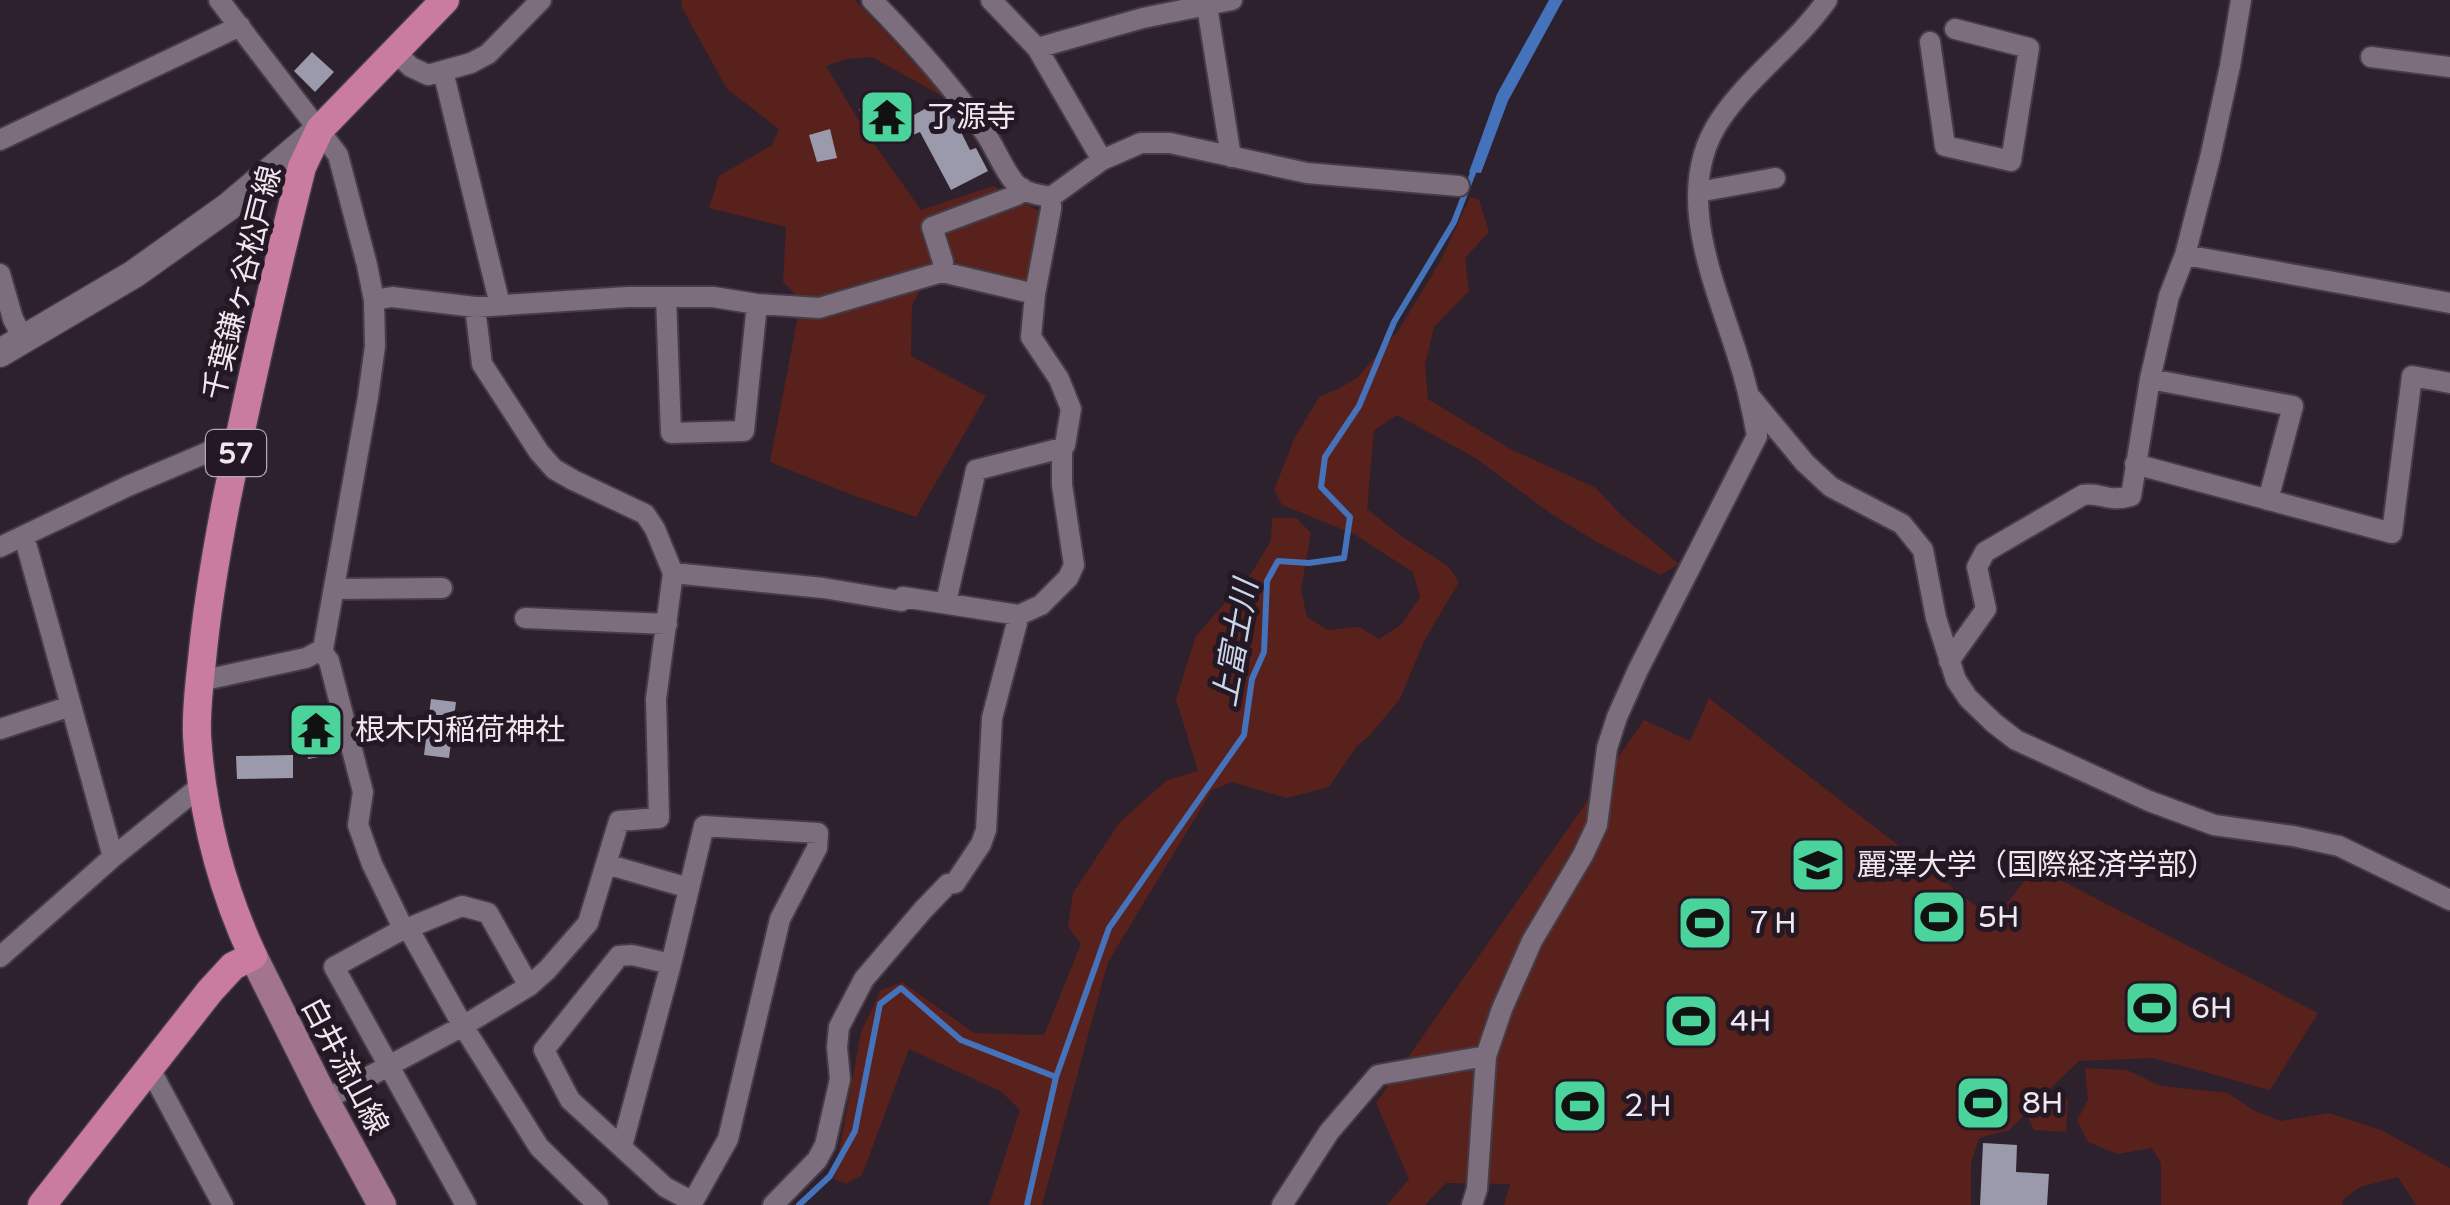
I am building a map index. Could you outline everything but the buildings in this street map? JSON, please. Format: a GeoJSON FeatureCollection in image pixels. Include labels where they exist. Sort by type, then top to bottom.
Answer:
{"type":"FeatureCollection","features":[{"type":"Feature","properties":{"kind":"main road","name":"千葉鎌ヶ谷松戸線"},"geometry":{"type":"LineString","coordinates":[[252,956],[229,898],[211,833],[197,732],[214,564],[239,438],[302,168],[320,129],[445,0]]}},
{"type":"Feature","properties":{"kind":"main road"},"geometry":{"type":"LineString","coordinates":[[42,1205],[210,991],[234,966],[252,956]]}},
{"type":"Feature","properties":{"kind":"main road","name":"白井流山線"},"geometry":{"type":"LineString","coordinates":[[252,956],[382,1205]]}},
{"type":"Feature","properties":{"kind":"street"},"geometry":{"type":"LineString","coordinates":[[200,681],[306,658],[323,649],[375,346],[374,300],[341,162],[320,129],[218,0]]}},
{"type":"Feature","properties":{"kind":"street"},"geometry":{"type":"LineString","coordinates":[[396,53],[411,68],[428,74],[471,63],[488,54],[541,0]]}},
{"type":"Feature","properties":{"kind":"street"},"geometry":{"type":"LineString","coordinates":[[872,0],[925,54],[956,93],[987,134],[1017,186],[1035,194],[1050,197],[1102,160],[1142,143],[1170,142],[1307,174],[1460,186]]}},
{"type":"Feature","properties":{"kind":"street"},"geometry":{"type":"LineString","coordinates":[[992,0],[1037,48],[1102,160]]}},
{"type":"Feature","properties":{"kind":"street"},"geometry":{"type":"LineString","coordinates":[[1472,1205],[1477,1189],[1486,1056],[1502,1009],[1532,941],[1597,825],[1607,748],[1638,670],[1757,436],[1750,396],[1701,233],[1698,174],[1703,150],[1736,96],[1827,0]]}},
{"type":"Feature","properties":{"kind":"street"},"geometry":{"type":"LineString","coordinates":[[1949,661],[1986,609],[1977,567],[1985,552],[2083,495],[2114,501],[2132,496],[2150,379],[2169,296],[2185,256],[2230,66],[2241,0]]}},
{"type":"Feature","properties":{"kind":"street"},"geometry":{"type":"LineString","coordinates":[[1037,48],[1143,18],[1219,2],[1231,157]]}},
{"type":"Feature","properties":{"kind":"street"},"geometry":{"type":"LineString","coordinates":[[0,140],[240,26]]}},
{"type":"Feature","properties":{"kind":"street"},"geometry":{"type":"LineString","coordinates":[[1930,42],[1945,146],[2011,161],[2029,48],[1955,29]]}},
{"type":"Feature","properties":{"kind":"street"},"geometry":{"type":"LineString","coordinates":[[2371,57],[2450,68]]}},
{"type":"Feature","properties":{"kind":"street"},"geometry":{"type":"LineString","coordinates":[[443,71],[500,305]]}},
{"type":"Feature","properties":{"kind":"street"},"geometry":{"type":"LineString","coordinates":[[12,347],[74,312],[168,250],[230,206],[320,129]]}},
{"type":"Feature","properties":{"kind":"street"},"geometry":{"type":"LineString","coordinates":[[1698,192],[1775,178]]}},
{"type":"Feature","properties":{"kind":"street"},"geometry":{"type":"LineString","coordinates":[[942,272],[944,262],[932,228],[1017,195],[1022,188]]}},
{"type":"Feature","properties":{"kind":"street"},"geometry":{"type":"LineString","coordinates":[[673,573],[823,588],[878,598],[946,602],[1019,616],[1041,605],[1068,578],[1074,565],[1062,485],[1062,448],[1071,409],[1059,378],[1031,337],[1050,197]]}},
{"type":"Feature","properties":{"kind":"street"},"geometry":{"type":"LineString","coordinates":[[2185,256],[2450,303]]}},
{"type":"Feature","properties":{"kind":"street"},"geometry":{"type":"LineString","coordinates":[[374,300],[392,298],[474,307],[628,297],[713,297],[819,308],[942,272],[1035,294]]}},
{"type":"Feature","properties":{"kind":"street"},"geometry":{"type":"LineString","coordinates":[[0,274],[13,319],[12,347]]}},
{"type":"Feature","properties":{"kind":"street"},"geometry":{"type":"LineString","coordinates":[[666,297],[671,432],[744,431],[757,304]]}},
{"type":"Feature","properties":{"kind":"street"},"geometry":{"type":"LineString","coordinates":[[325,1100],[463,1026],[548,970],[588,923],[620,821],[659,818],[656,699],[673,573],[656,529],[645,514],[573,480],[539,452],[482,364],[474,307]]}},
{"type":"Feature","properties":{"kind":"street"},"geometry":{"type":"LineString","coordinates":[[2135,464],[2392,533],[2412,376],[2450,382]]}},
{"type":"Feature","properties":{"kind":"street"},"geometry":{"type":"LineString","coordinates":[[2150,379],[2293,406],[2268,500]]}},
{"type":"Feature","properties":{"kind":"street"},"geometry":{"type":"LineString","coordinates":[[1750,396],[1805,463],[1831,486],[1902,524],[1923,550],[1936,618],[1956,680],[1968,698],[2016,740],[2149,801],[2214,824],[2339,846],[2450,900]]}},
{"type":"Feature","properties":{"kind":"street"},"geometry":{"type":"LineString","coordinates":[[0,547],[239,438]]}},
{"type":"Feature","properties":{"kind":"street"},"geometry":{"type":"LineString","coordinates":[[946,602],[976,470],[1062,448]]}},
{"type":"Feature","properties":{"kind":"street"},"geometry":{"type":"LineString","coordinates":[[24,536],[113,857]]}},
{"type":"Feature","properties":{"kind":"street"},"geometry":{"type":"LineString","coordinates":[[334,590],[442,588]]}},
{"type":"Feature","properties":{"kind":"street"},"geometry":{"type":"LineString","coordinates":[[772,1205],[817,1160],[825,1145],[840,1079],[839,1027],[864,980],[923,910],[948,884],[955,882],[981,844],[986,830],[992,718],[1019,616]]}},
{"type":"Feature","properties":{"kind":"street"},"geometry":{"type":"LineString","coordinates":[[525,618],[667,624]]}},
{"type":"Feature","properties":{"kind":"street"},"geometry":{"type":"LineString","coordinates":[[321,650],[329,661],[363,792],[358,826],[372,864],[463,1026],[539,1147],[598,1205]]}},
{"type":"Feature","properties":{"kind":"street"},"geometry":{"type":"LineString","coordinates":[[0,729],[71,706]]}},
{"type":"Feature","properties":{"kind":"street"},"geometry":{"type":"LineString","coordinates":[[0,957],[202,784]]}},
{"type":"Feature","properties":{"kind":"street"},"geometry":{"type":"LineString","coordinates":[[622,1146],[671,964],[704,826],[818,833],[817,848],[780,919],[728,1138],[692,1204],[665,1187],[570,1100],[544,1050],[619,956],[632,954],[671,964]]}},
{"type":"Feature","properties":{"kind":"street"},"geometry":{"type":"LineString","coordinates":[[606,864],[689,888]]}},
{"type":"Feature","properties":{"kind":"street"},"geometry":{"type":"LineString","coordinates":[[466,1205],[334,968],[406,929],[462,906],[488,913],[529,986]]}},
{"type":"Feature","properties":{"kind":"street"},"geometry":{"type":"LineString","coordinates":[[1282,1205],[1329,1132],[1378,1075],[1486,1056]]}},
{"type":"Feature","properties":{"kind":"street"},"geometry":{"type":"LineString","coordinates":[[150,1069],[223,1205]]}},
{"type":"Feature","properties":{"kind":"shaded area"},"geometry":{"type":"Polygon","coordinates":[[[682,0],[855,0],[949,100],[872,57],[846,59],[826,66],[865,131],[921,210],[993,186],[1040,212],[1026,284],[938,257],[912,305],[911,356],[986,396],[916,517],[770,462],[801,300],[783,282],[786,227],[709,208],[719,176],[772,145],[779,129],[727,89],[681,6],[682,0]]]}},
{"type":"Feature","properties":{"kind":"shaded area"},"geometry":{"type":"Polygon","coordinates":[[[1470,197],[1479,200],[1489,232],[1465,258],[1469,291],[1434,327],[1425,365],[1428,399],[1510,449],[1596,488],[1621,515],[1679,564],[1661,575],[1595,541],[1474,457],[1397,415],[1374,430],[1367,509],[1448,566],[1459,582],[1424,641],[1400,699],[1356,747],[1329,787],[1287,798],[1232,782],[1212,790],[1108,962],[1042,1205],[989,1205],[1020,1110],[1002,1092],[909,1049],[862,1175],[846,1184],[834,1179],[861,1032],[881,990],[902,982],[974,1033],[1044,1035],[1081,944],[1068,927],[1073,893],[1119,823],[1167,780],[1198,771],[1176,699],[1196,636],[1253,571],[1271,540],[1272,518],[1296,518],[1311,533],[1301,590],[1307,617],[1328,630],[1359,627],[1379,639],[1401,625],[1420,597],[1413,572],[1354,534],[1282,505],[1274,490],[1295,437],[1320,396],[1357,378],[1398,331],[1441,260],[1470,197]]]}},
{"type":"Feature","properties":{"kind":"shaded area"},"geometry":{"type":"Polygon","coordinates":[[[1709,698],[1994,920],[2035,867],[2318,1013],[2270,1090],[2153,1058],[2079,1061],[2045,1094],[2068,1100],[2066,1132],[2034,1130],[2026,1113],[2009,1130],[1979,1138],[1971,1163],[1971,1205],[1504,1205],[1510,1184],[1446,1183],[1425,1205],[1387,1205],[1409,1179],[1376,1103],[1644,720],[1690,741],[1709,698]]]}},
{"type":"Feature","properties":{"kind":"shaded area"},"geometry":{"type":"Polygon","coordinates":[[[2085,1068],[2127,1070],[2161,1086],[2228,1093],[2255,1111],[2281,1121],[2329,1113],[2381,1130],[2450,1168],[2450,1205],[2416,1205],[2398,1177],[2360,1187],[2342,1200],[2343,1205],[2161,1205],[2161,1163],[2152,1148],[2117,1154],[2088,1142],[2077,1120],[2088,1100],[2085,1068]]]}},
{"type":"Feature","properties":{"kind":"water"},"geometry":{"type":"Polygon","coordinates":[[[1549,0],[1563,0],[1508,101],[1481,173],[1469,172],[1497,94],[1549,0]]]}},
{"type":"Feature","properties":{"kind":"waterway","name":"上富士川"},"geometry":{"type":"LineString","coordinates":[[799,1205],[830,1176],[855,1131],[880,1004],[901,988],[961,1040],[1056,1077],[1109,928],[1244,735],[1252,679],[1264,652],[1267,581],[1278,561],[1309,563],[1344,558],[1350,517],[1321,487],[1325,457],[1359,406],[1394,322],[1454,222],[1476,165]]}},
{"type":"Feature","properties":{"kind":"waterway","name":"上富士川"},"geometry":{"type":"LineString","coordinates":[[1027,1205],[1056,1077]]}},
{"type":"Feature","properties":{"kind":"place","name":"了源寺"},"geometry":{"type":"Point","coordinates":[887,117]}},
{"type":"Feature","properties":{"kind":"place","name":"根木内稲荷神社"},"geometry":{"type":"Point","coordinates":[316,730]}},
{"type":"Feature","properties":{"kind":"place","name":"麗澤大学（国際経済学部）"},"geometry":{"type":"Point","coordinates":[1818,865]}},
{"type":"Feature","properties":{"kind":"place","name":"5H"},"geometry":{"type":"Point","coordinates":[1939,917]}},
{"type":"Feature","properties":{"kind":"place","name":"７H"},"geometry":{"type":"Point","coordinates":[1705,923]}},
{"type":"Feature","properties":{"kind":"place","name":"6H"},"geometry":{"type":"Point","coordinates":[2152,1008]}},
{"type":"Feature","properties":{"kind":"place","name":"4H"},"geometry":{"type":"Point","coordinates":[1691,1021]}},
{"type":"Feature","properties":{"kind":"place","name":"8H"},"geometry":{"type":"Point","coordinates":[1983,1103]}},
{"type":"Feature","properties":{"kind":"place","name":"２H"},"geometry":{"type":"Point","coordinates":[1580,1106]}}]}
